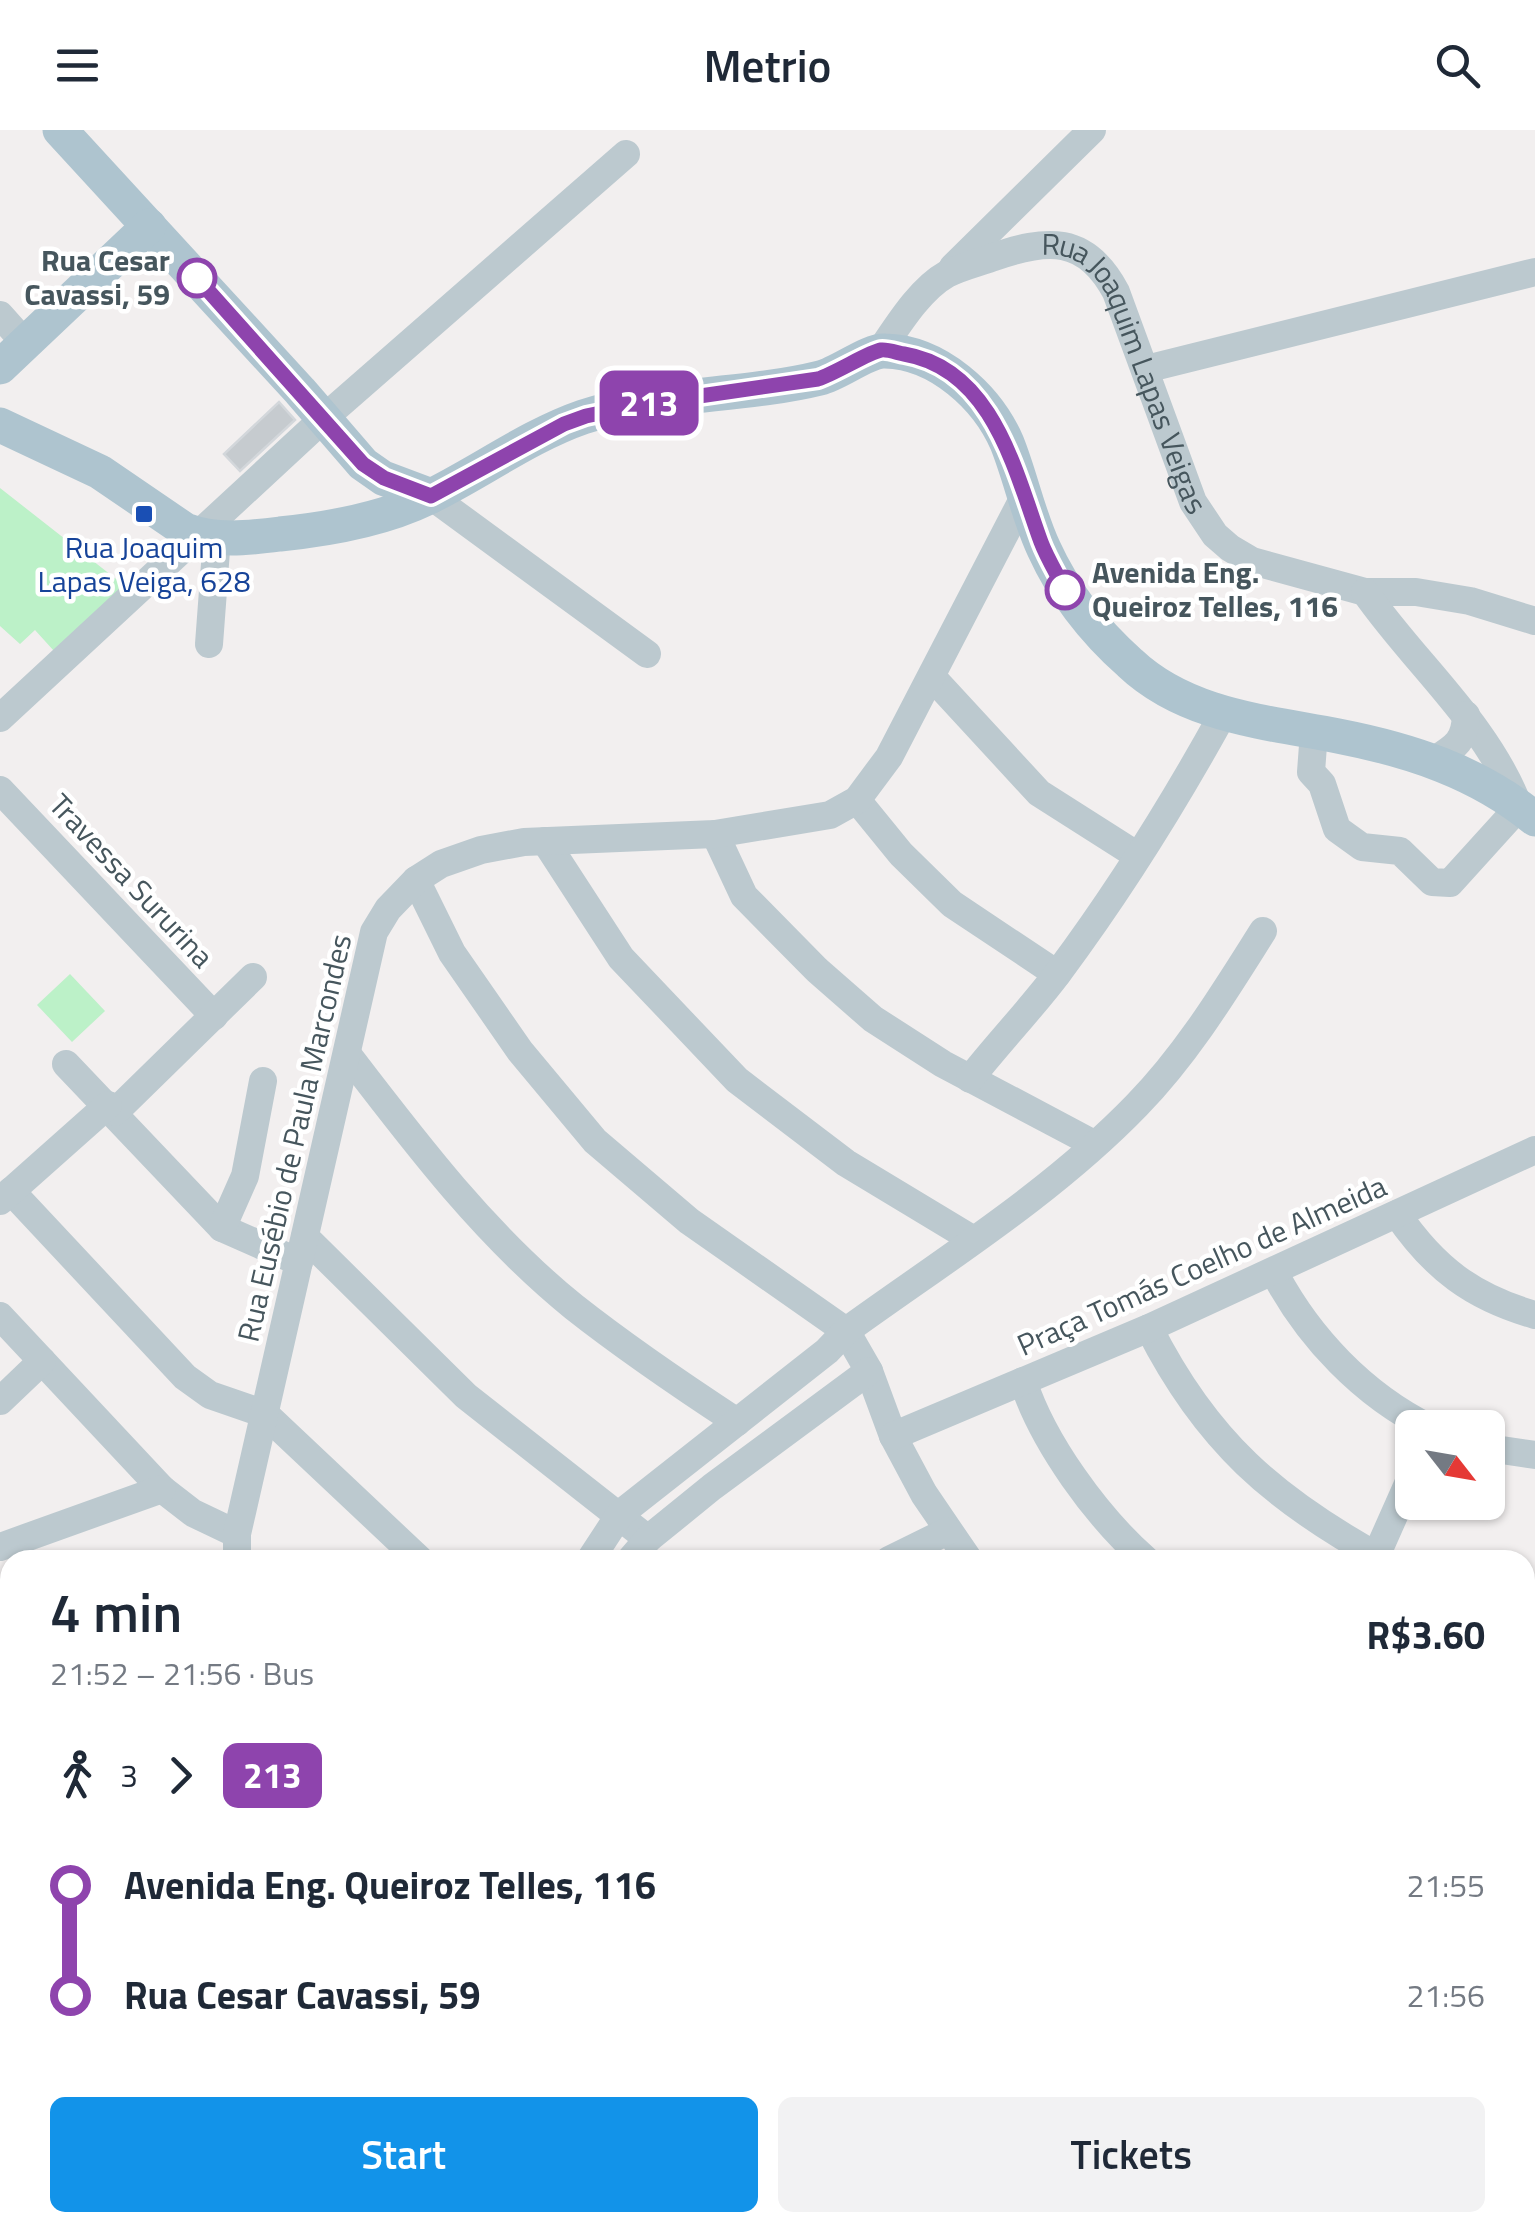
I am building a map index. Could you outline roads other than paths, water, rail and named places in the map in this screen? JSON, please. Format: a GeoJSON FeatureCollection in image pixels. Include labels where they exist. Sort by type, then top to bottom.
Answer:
{"type":"FeatureCollection","features":[{"type":"Feature","properties":{"kind":"main road"},"geometry":{"type":"LineString","coordinates":[[60,130],[363,464],[384,478],[431,496]]}},
{"type":"Feature","properties":{"kind":"main road"},"geometry":{"type":"LineString","coordinates":[[12,355],[149,226]]}},
{"type":"Feature","properties":{"kind":"main road"},"geometry":{"type":"LineString","coordinates":[[881,350],[918,356],[945,370],[975,395],[1005,439],[1042,546],[1057,576],[1093,625],[1132,666],[1174,694],[1223,714],[1433,761],[1483,783],[1530,814]]}},
{"type":"Feature","properties":{"kind":"main road","name":"Rua Joaquim Lapas Veigas"},"geometry":{"type":"LineString","coordinates":[[208,536],[258,536],[340,525],[392,512],[586,416],[818,379],[881,350]]}},
{"type":"Feature","properties":{"kind":"main road"},"geometry":{"type":"LineString","coordinates":[[0,425],[88,466],[185,530],[208,536]]}},
{"type":"Feature","properties":{"kind":"main road"},"geometry":{"type":"LineString","coordinates":[[340,525],[364,488],[363,464]]}},
{"type":"Feature","properties":{"kind":"street"},"geometry":{"type":"LineString","coordinates":[[945,274],[1092,130]]}},
{"type":"Feature","properties":{"kind":"street"},"geometry":{"type":"LineString","coordinates":[[0,718],[208,536],[324,418],[626,154]]}},
{"type":"Feature","properties":{"kind":"street","name":"Rua Joaquim Lapas Veigas"},"geometry":{"type":"LineString","coordinates":[[881,350],[902,320],[945,274],[1038,244],[1076,250],[1093,258],[1104,270],[1146,369],[1192,502],[1215,535],[1252,561],[1365,592],[1434,594],[1535,621]]}},
{"type":"Feature","properties":{"kind":"street"},"geometry":{"type":"LineString","coordinates":[[1146,369],[1535,272]]}},
{"type":"Feature","properties":{"kind":"street"},"geometry":{"type":"LineString","coordinates":[[0,315],[12,355]]}},
{"type":"Feature","properties":{"kind":"street"},"geometry":{"type":"LineString","coordinates":[[1025,495],[889,757],[857,800],[900,854],[952,904],[1057,974]]}},
{"type":"Feature","properties":{"kind":"street"},"geometry":{"type":"LineString","coordinates":[[431,496],[647,654]]}},
{"type":"Feature","properties":{"kind":"street"},"geometry":{"type":"LineString","coordinates":[[208,536],[210,644]]}},
{"type":"Feature","properties":{"kind":"street"},"geometry":{"type":"LineString","coordinates":[[1314,732],[1312,772],[1322,784],[1337,829],[1362,848],[1400,851],[1432,882],[1450,883],[1530,814],[1466,715],[1365,592]]}},
{"type":"Feature","properties":{"kind":"street"},"geometry":{"type":"LineString","coordinates":[[932,677],[1039,793],[1138,856]]}},
{"type":"Feature","properties":{"kind":"street"},"geometry":{"type":"LineString","coordinates":[[970,1079],[1057,974],[1138,856],[1223,714]]}},
{"type":"Feature","properties":{"kind":"street"},"geometry":{"type":"LineString","coordinates":[[1433,761],[1454,748],[1465,733],[1466,715]]}},
{"type":"Feature","properties":{"kind":"street","name":"Travessa Sururina"},"geometry":{"type":"LineString","coordinates":[[0,790],[214,1016]]}},
{"type":"Feature","properties":{"kind":"street","name":"Rua Eusébio de Paula Marcondes"},"geometry":{"type":"LineString","coordinates":[[237,1547],[374,932],[388,909],[416,880],[441,864],[480,850],[545,841],[716,834],[830,815],[857,800]]}},
{"type":"Feature","properties":{"kind":"street"},"geometry":{"type":"LineString","coordinates":[[716,834],[744,896],[817,970],[873,1019],[970,1079],[1094,1144]]}},
{"type":"Feature","properties":{"kind":"street"},"geometry":{"type":"LineString","coordinates":[[545,841],[621,958],[737,1080],[846,1162],[972,1240]]}},
{"type":"Feature","properties":{"kind":"street"},"geometry":{"type":"LineString","coordinates":[[416,880],[452,953],[520,1051],[595,1141],[689,1221],[846,1332],[869,1371],[893,1436],[962,1550]]}},
{"type":"Feature","properties":{"kind":"street"},"geometry":{"type":"LineString","coordinates":[[597,1550],[620,1514],[846,1332],[1052,1181],[1138,1104],[1204,1024],[1263,931]]}},
{"type":"Feature","properties":{"kind":"street"},"geometry":{"type":"LineString","coordinates":[[254,977],[168,1064],[6,1196],[185,1377],[210,1395],[265,1414],[409,1550]]}},
{"type":"Feature","properties":{"kind":"street"},"geometry":{"type":"LineString","coordinates":[[348,1055],[420,1149],[497,1236],[572,1305],[738,1422]]}},
{"type":"Feature","properties":{"kind":"street"},"geometry":{"type":"LineString","coordinates":[[66,1064],[222,1228],[302,1250],[466,1396],[620,1514],[639,1550],[712,1487],[869,1371]]}},
{"type":"Feature","properties":{"kind":"street"},"geometry":{"type":"LineString","coordinates":[[222,1228],[244,1176],[264,1081]]}},
{"type":"Feature","properties":{"kind":"street","name":"Praça Tomás Coelho de Almeida"},"geometry":{"type":"LineString","coordinates":[[893,1436],[1149,1328],[1535,1150]]}},
{"type":"Feature","properties":{"kind":"street"},"geometry":{"type":"LineString","coordinates":[[1398,1214],[1435,1260],[1466,1288],[1535,1315]]}},
{"type":"Feature","properties":{"kind":"street"},"geometry":{"type":"LineString","coordinates":[[1274,1272],[1301,1320],[1342,1363],[1401,1410]]}},
{"type":"Feature","properties":{"kind":"street"},"geometry":{"type":"LineString","coordinates":[[0,1316],[162,1490],[237,1547]]}},
{"type":"Feature","properties":{"kind":"street"},"geometry":{"type":"LineString","coordinates":[[1149,1328],[1190,1397],[1245,1464],[1300,1511],[1366,1550]]}},
{"type":"Feature","properties":{"kind":"street"},"geometry":{"type":"LineString","coordinates":[[0,1401],[42,1361]]}},
{"type":"Feature","properties":{"kind":"street"},"geometry":{"type":"LineString","coordinates":[[1023,1381],[1030,1403],[1088,1496],[1136,1550]]}},
{"type":"Feature","properties":{"kind":"street"},"geometry":{"type":"LineString","coordinates":[[1505,1451],[1535,1455]]}},
{"type":"Feature","properties":{"kind":"street"},"geometry":{"type":"LineString","coordinates":[[0,1547],[162,1490]]}},
{"type":"Feature","properties":{"kind":"street"},"geometry":{"type":"LineString","coordinates":[[1383,1550],[1395,1519]]}},
{"type":"Feature","properties":{"kind":"street"},"geometry":{"type":"LineString","coordinates":[[909,1550],[948,1531]]}},
{"type":"Feature","properties":{"kind":"place","name":"Rua Cesar Cavassi, 59"},"geometry":{"type":"Point","coordinates":[197,278]}},
{"type":"Feature","properties":{"kind":"place","name":"Rua Joaquim Lapas Veiga, 628"},"geometry":{"type":"Point","coordinates":[144,514]}},
{"type":"Feature","properties":{"kind":"place","name":"Avenida Eng. Queiroz Telles, 116"},"geometry":{"type":"Point","coordinates":[1065,590]}}]}
